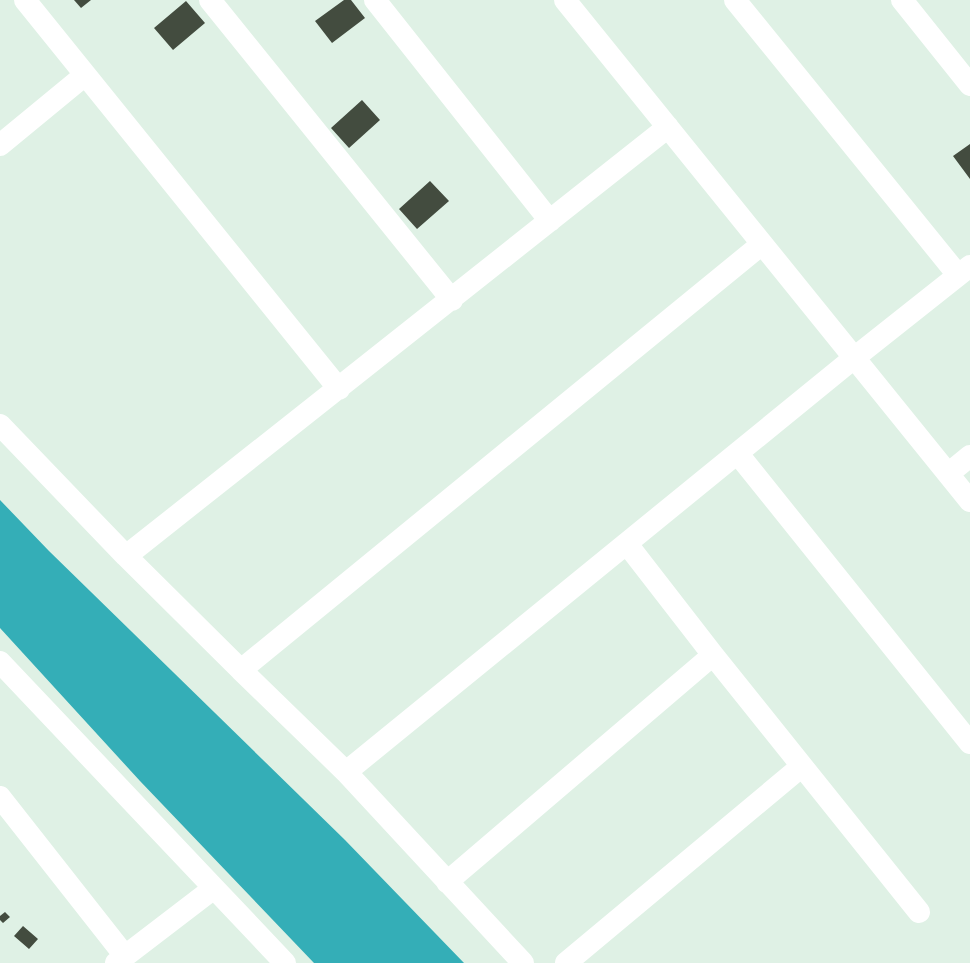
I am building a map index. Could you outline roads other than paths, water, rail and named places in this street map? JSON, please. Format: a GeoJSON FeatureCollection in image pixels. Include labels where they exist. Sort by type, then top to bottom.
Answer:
{"type":"FeatureCollection","features":[{"type":"Feature","properties":{"kind":"street"},"geometry":{"type":"LineString","coordinates":[[25,0],[339,389]]}},
{"type":"Feature","properties":{"kind":"street"},"geometry":{"type":"LineString","coordinates":[[210,0],[452,300]]}},
{"type":"Feature","properties":{"kind":"street"},"geometry":{"type":"LineString","coordinates":[[375,0],[550,222]]}},
{"type":"Feature","properties":{"kind":"street"},"geometry":{"type":"LineString","coordinates":[[565,0],[970,501]]}},
{"type":"Feature","properties":{"kind":"street"},"geometry":{"type":"LineString","coordinates":[[346,772],[964,270],[735,0]]}},
{"type":"Feature","properties":{"kind":"street"},"geometry":{"type":"LineString","coordinates":[[902,0],[970,85]]}},
{"type":"Feature","properties":{"kind":"street"},"geometry":{"type":"LineString","coordinates":[[0,145],[85,75]]}},
{"type":"Feature","properties":{"kind":"street"},"geometry":{"type":"LineString","coordinates":[[126,556],[452,300],[668,127]]}},
{"type":"Feature","properties":{"kind":"street"},"geometry":{"type":"LineString","coordinates":[[241,670],[762,244]]}},
{"type":"Feature","properties":{"kind":"street"},"geometry":{"type":"LineString","coordinates":[[0,425],[126,556],[346,772],[523,963]]}},
{"type":"Feature","properties":{"kind":"street"},"geometry":{"type":"LineString","coordinates":[[738,454],[970,743]]}},
{"type":"Feature","properties":{"kind":"street"},"geometry":{"type":"LineString","coordinates":[[948,474],[970,456]]}},
{"type":"Feature","properties":{"kind":"street"},"geometry":{"type":"LineString","coordinates":[[627,544],[713,655],[919,912]]}},
{"type":"Feature","properties":{"kind":"street"},"geometry":{"type":"LineString","coordinates":[[447,882],[713,655]]}},
{"type":"Feature","properties":{"kind":"street"},"geometry":{"type":"LineString","coordinates":[[0,662],[285,963]]}},
{"type":"Feature","properties":{"kind":"street"},"geometry":{"type":"LineString","coordinates":[[566,963],[802,766]]}},
{"type":"Feature","properties":{"kind":"street"},"geometry":{"type":"LineString","coordinates":[[0,797],[120,959],[214,888]]}},
{"type":"Feature","properties":{"kind":"water"},"geometry":{"type":"Polygon","coordinates":[[[0,500],[49,551],[345,840],[464,963],[314,963],[140,781],[0,628],[0,500]]]}}]}
